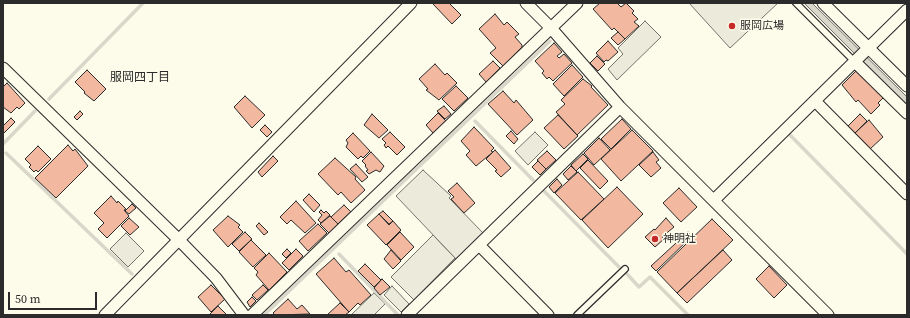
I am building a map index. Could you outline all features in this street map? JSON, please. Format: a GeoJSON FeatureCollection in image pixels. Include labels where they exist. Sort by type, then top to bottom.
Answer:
{"type":"FeatureCollection","features":[{"type":"Feature","properties":{"kind":"street"},"geometry":{"type":"LineString","coordinates":[[105,315],[411,3]]}},
{"type":"Feature","properties":{"kind":"street"},"geometry":{"type":"LineString","coordinates":[[526,3],[551,28],[620,107],[828,315]]}},
{"type":"Feature","properties":{"kind":"street"},"geometry":{"type":"LineString","coordinates":[[252,315],[577,3]]}},
{"type":"Feature","properties":{"kind":"street"},"geometry":{"type":"LineString","coordinates":[[823,3],[907,86]]}},
{"type":"Feature","properties":{"kind":"street"},"geometry":{"type":"LineString","coordinates":[[714,200],[907,10]]}},
{"type":"Feature","properties":{"kind":"street"},"geometry":{"type":"LineString","coordinates":[[855,62],[907,113]]}},
{"type":"Feature","properties":{"kind":"street"},"geometry":{"type":"LineString","coordinates":[[3,68],[178,239],[216,278],[244,315]]}},
{"type":"Feature","properties":{"kind":"street"},"geometry":{"type":"LineString","coordinates":[[815,101],[907,194]]}},
{"type":"Feature","properties":{"kind":"street"},"geometry":{"type":"LineString","coordinates":[[408,315],[620,107]]}},
{"type":"Feature","properties":{"kind":"street"},"geometry":{"type":"LineString","coordinates":[[479,245],[548,315]]}},
{"type":"Feature","properties":{"kind":"lane"},"geometry":{"type":"LineString","coordinates":[[796,3],[855,62]]}},
{"type":"Feature","properties":{"kind":"lane"},"geometry":{"type":"LineString","coordinates":[[577,315],[625,269]]}},
{"type":"Feature","properties":{"kind":"shaded area","name":"服岡広場"},"geometry":{"type":"Polygon","coordinates":[[[689,3],[778,3],[730,48],[689,3]]]}},
{"type":"Feature","properties":{"kind":"shaded area"},"geometry":{"type":"Polygon","coordinates":[[[804,3],[812,3],[907,97],[907,106],[804,3]]]}},
{"type":"Feature","properties":{"kind":"shaded area"},"geometry":{"type":"Polygon","coordinates":[[[645,21],[661,37],[617,80],[608,69],[623,54],[618,48],[645,21]]]}},
{"type":"Feature","properties":{"kind":"shaded area"},"geometry":{"type":"Polygon","coordinates":[[[535,132],[548,145],[528,165],[515,151],[535,132]]]}},
{"type":"Feature","properties":{"kind":"shaded area"},"geometry":{"type":"Polygon","coordinates":[[[423,170],[451,196],[449,198],[484,234],[457,260],[396,196],[423,170]]]}},
{"type":"Feature","properties":{"kind":"shaded area"},"geometry":{"type":"Polygon","coordinates":[[[126,233],[144,251],[128,267],[110,249],[126,233]]]}},
{"type":"Feature","properties":{"kind":"shaded area"},"geometry":{"type":"Polygon","coordinates":[[[433,235],[455,258],[414,300],[391,277],[433,235]]]}},
{"type":"Feature","properties":{"kind":"shaded area"},"geometry":{"type":"Polygon","coordinates":[[[392,286],[409,304],[401,312],[384,295],[392,286]]]}},
{"type":"Feature","properties":{"kind":"shaded area"},"geometry":{"type":"Polygon","coordinates":[[[374,293],[385,304],[374,315],[351,315],[374,293]]]}},
{"type":"Feature","properties":{"kind":"building"},"geometry":{"type":"Polygon","coordinates":[[[449,3],[461,15],[452,24],[433,4],[449,3]]]}},
{"type":"Feature","properties":{"kind":"building"},"geometry":{"type":"Polygon","coordinates":[[[600,3],[617,3],[621,7],[626,3],[634,11],[632,13],[638,19],[634,22],[639,26],[625,39],[614,28],[612,30],[593,9],[600,3]]]}},
{"type":"Feature","properties":{"kind":"building"},"geometry":{"type":"Polygon","coordinates":[[[495,14],[504,25],[507,22],[519,34],[515,37],[522,45],[522,47],[503,66],[490,53],[496,48],[479,29],[495,14]]]}},
{"type":"Feature","properties":{"kind":"building"},"geometry":{"type":"Polygon","coordinates":[[[618,32],[625,39],[618,45],[611,38],[618,32]]]}},
{"type":"Feature","properties":{"kind":"building"},"geometry":{"type":"Polygon","coordinates":[[[608,41],[618,52],[608,61],[606,60],[604,62],[596,53],[608,41]]]}},
{"type":"Feature","properties":{"kind":"building"},"geometry":{"type":"Polygon","coordinates":[[[554,43],[562,52],[557,56],[559,58],[564,54],[572,63],[553,81],[549,77],[547,79],[542,73],[544,71],[535,61],[554,43]]]}},
{"type":"Feature","properties":{"kind":"building"},"geometry":{"type":"Polygon","coordinates":[[[597,56],[605,64],[598,71],[590,63],[597,56]]]}},
{"type":"Feature","properties":{"kind":"building"},"geometry":{"type":"Polygon","coordinates":[[[493,61],[500,68],[486,82],[479,74],[493,61]]]}},
{"type":"Feature","properties":{"kind":"building"},"geometry":{"type":"Polygon","coordinates":[[[435,64],[445,75],[447,73],[457,83],[439,100],[426,90],[428,89],[419,79],[435,64]]]}},
{"type":"Feature","properties":{"kind":"building"},"geometry":{"type":"Polygon","coordinates":[[[572,65],[583,77],[564,96],[553,84],[572,65]]]}},
{"type":"Feature","properties":{"kind":"building"},"geometry":{"type":"Polygon","coordinates":[[[858,69],[884,97],[878,103],[880,105],[871,114],[858,100],[856,102],[842,85],[858,69]]]}},
{"type":"Feature","properties":{"kind":"building"},"geometry":{"type":"Polygon","coordinates":[[[87,70],[106,89],[94,101],[84,93],[85,92],[75,82],[87,70]]]}},
{"type":"Feature","properties":{"kind":"building"},"geometry":{"type":"Polygon","coordinates":[[[583,79],[592,86],[591,87],[608,105],[577,135],[556,112],[565,104],[561,100],[583,79]]]}},
{"type":"Feature","properties":{"kind":"building"},"geometry":{"type":"Polygon","coordinates":[[[7,83],[25,103],[19,109],[17,107],[11,113],[3,107],[3,87],[7,83]]]}},
{"type":"Feature","properties":{"kind":"building"},"geometry":{"type":"Polygon","coordinates":[[[456,86],[468,98],[454,111],[442,99],[456,86]]]}},
{"type":"Feature","properties":{"kind":"building"},"geometry":{"type":"Polygon","coordinates":[[[503,91],[514,103],[516,100],[533,120],[517,135],[488,104],[503,91]]]}},
{"type":"Feature","properties":{"kind":"building"},"geometry":{"type":"Polygon","coordinates":[[[245,96],[265,115],[252,128],[234,107],[245,96]]]}},
{"type":"Feature","properties":{"kind":"building"},"geometry":{"type":"Polygon","coordinates":[[[444,106],[451,114],[445,119],[437,111],[444,106]]]}},
{"type":"Feature","properties":{"kind":"building"},"geometry":{"type":"Polygon","coordinates":[[[80,111],[83,114],[77,120],[74,117],[80,111]]]}},
{"type":"Feature","properties":{"kind":"building"},"geometry":{"type":"Polygon","coordinates":[[[438,113],[446,121],[433,133],[426,125],[438,113]]]}},
{"type":"Feature","properties":{"kind":"building"},"geometry":{"type":"Polygon","coordinates":[[[372,114],[388,130],[379,138],[364,125],[372,114]]]}},
{"type":"Feature","properties":{"kind":"building"},"geometry":{"type":"Polygon","coordinates":[[[860,114],[867,121],[855,133],[848,126],[860,114]]]}},
{"type":"Feature","properties":{"kind":"building"},"geometry":{"type":"Polygon","coordinates":[[[558,115],[578,136],[564,149],[544,128],[558,115]]]}},
{"type":"Feature","properties":{"kind":"building"},"geometry":{"type":"Polygon","coordinates":[[[11,118],[15,122],[3,134],[3,126],[11,118]]]}},
{"type":"Feature","properties":{"kind":"building"},"geometry":{"type":"Polygon","coordinates":[[[622,119],[631,129],[611,149],[601,139],[622,119]]]}},
{"type":"Feature","properties":{"kind":"building"},"geometry":{"type":"Polygon","coordinates":[[[869,120],[883,137],[870,149],[855,133],[869,120]]]}},
{"type":"Feature","properties":{"kind":"building"},"geometry":{"type":"Polygon","coordinates":[[[265,125],[272,132],[267,137],[260,130],[265,125]]]}},
{"type":"Feature","properties":{"kind":"building"},"geometry":{"type":"Polygon","coordinates":[[[474,127],[494,148],[491,151],[493,152],[476,166],[466,155],[470,151],[461,141],[474,127]]]}},
{"type":"Feature","properties":{"kind":"building"},"geometry":{"type":"Polygon","coordinates":[[[632,130],[653,151],[621,181],[601,159],[632,130]]]}},
{"type":"Feature","properties":{"kind":"building"},"geometry":{"type":"Polygon","coordinates":[[[511,131],[518,139],[514,144],[506,136],[511,131]]]}},
{"type":"Feature","properties":{"kind":"building"},"geometry":{"type":"Polygon","coordinates":[[[390,132],[405,147],[397,155],[388,146],[386,148],[384,145],[386,143],[382,139],[390,132]]]}},
{"type":"Feature","properties":{"kind":"building"},"geometry":{"type":"Polygon","coordinates":[[[353,133],[370,151],[363,158],[361,156],[358,159],[346,147],[348,143],[346,140],[353,133]]]}},
{"type":"Feature","properties":{"kind":"building"},"geometry":{"type":"Polygon","coordinates":[[[599,138],[610,150],[594,165],[584,153],[599,138]]]}},
{"type":"Feature","properties":{"kind":"building"},"geometry":{"type":"Polygon","coordinates":[[[68,145],[73,151],[75,149],[88,166],[56,198],[35,178],[68,145]]]}},
{"type":"Feature","properties":{"kind":"building"},"geometry":{"type":"Polygon","coordinates":[[[38,146],[51,159],[38,172],[36,170],[34,172],[29,167],[31,165],[25,159],[38,146]]]}},
{"type":"Feature","properties":{"kind":"building"},"geometry":{"type":"Polygon","coordinates":[[[495,150],[511,168],[501,177],[495,171],[497,170],[486,159],[495,150]]]}},
{"type":"Feature","properties":{"kind":"building"},"geometry":{"type":"Polygon","coordinates":[[[547,151],[556,160],[546,169],[537,160],[547,151]]]}},
{"type":"Feature","properties":{"kind":"building"},"geometry":{"type":"Polygon","coordinates":[[[371,152],[384,166],[380,172],[376,170],[369,174],[366,171],[368,170],[365,166],[366,165],[362,161],[371,152]]]}},
{"type":"Feature","properties":{"kind":"building"},"geometry":{"type":"Polygon","coordinates":[[[653,152],[659,160],[656,162],[661,168],[651,177],[639,165],[653,152]]]}},
{"type":"Feature","properties":{"kind":"building"},"geometry":{"type":"Polygon","coordinates":[[[583,154],[588,159],[576,171],[571,165],[583,154]]]}},
{"type":"Feature","properties":{"kind":"building"},"geometry":{"type":"Polygon","coordinates":[[[273,156],[278,161],[262,177],[258,172],[273,156]]]}},
{"type":"Feature","properties":{"kind":"building"},"geometry":{"type":"Polygon","coordinates":[[[335,158],[356,177],[355,179],[365,190],[351,203],[341,192],[338,195],[318,174],[335,158]]]}},
{"type":"Feature","properties":{"kind":"building"},"geometry":{"type":"Polygon","coordinates":[[[588,160],[608,181],[600,189],[580,168],[588,160]]]}},
{"type":"Feature","properties":{"kind":"building"},"geometry":{"type":"Polygon","coordinates":[[[538,161],[546,169],[540,175],[532,167],[538,161]]]}},
{"type":"Feature","properties":{"kind":"building"},"geometry":{"type":"Polygon","coordinates":[[[356,164],[368,177],[362,182],[350,169],[356,164]]]}},
{"type":"Feature","properties":{"kind":"building"},"geometry":{"type":"Polygon","coordinates":[[[571,166],[577,172],[568,180],[563,174],[571,166]]]}},
{"type":"Feature","properties":{"kind":"building"},"geometry":{"type":"Polygon","coordinates":[[[578,172],[604,199],[581,220],[555,193],[578,172]]]}},
{"type":"Feature","properties":{"kind":"building"},"geometry":{"type":"Polygon","coordinates":[[[557,179],[562,185],[554,193],[549,187],[557,179]]]}},
{"type":"Feature","properties":{"kind":"building"},"geometry":{"type":"Polygon","coordinates":[[[457,183],[475,203],[464,213],[451,199],[454,197],[448,191],[457,183]]]}},
{"type":"Feature","properties":{"kind":"building"},"geometry":{"type":"Polygon","coordinates":[[[617,187],[643,214],[608,248],[582,220],[617,187]]]}},
{"type":"Feature","properties":{"kind":"building"},"geometry":{"type":"Polygon","coordinates":[[[679,188],[697,207],[681,222],[663,203],[679,188]]]}},
{"type":"Feature","properties":{"kind":"building"},"geometry":{"type":"Polygon","coordinates":[[[309,194],[320,205],[314,212],[303,200],[309,194]]]}},
{"type":"Feature","properties":{"kind":"building"},"geometry":{"type":"Polygon","coordinates":[[[111,196],[117,203],[118,201],[126,209],[124,210],[129,216],[107,238],[98,229],[104,223],[94,213],[111,196]]]}},
{"type":"Feature","properties":{"kind":"building"},"geometry":{"type":"Polygon","coordinates":[[[296,201],[316,223],[305,233],[291,220],[287,224],[280,217],[296,201]]]}},
{"type":"Feature","properties":{"kind":"building"},"geometry":{"type":"Polygon","coordinates":[[[132,204],[136,208],[129,214],[125,211],[132,204]]]}},
{"type":"Feature","properties":{"kind":"building"},"geometry":{"type":"Polygon","coordinates":[[[344,205],[351,212],[338,224],[331,217],[344,205]]]}},
{"type":"Feature","properties":{"kind":"building"},"geometry":{"type":"Polygon","coordinates":[[[321,210],[324,213],[326,211],[330,215],[321,223],[318,220],[322,215],[319,212],[321,210]]]}},
{"type":"Feature","properties":{"kind":"building"},"geometry":{"type":"Polygon","coordinates":[[[383,211],[393,221],[389,224],[379,214],[383,211]]]}},
{"type":"Feature","properties":{"kind":"building"},"geometry":{"type":"Polygon","coordinates":[[[379,214],[389,225],[393,221],[401,230],[386,245],[367,225],[379,214]]]}},
{"type":"Feature","properties":{"kind":"building"},"geometry":{"type":"Polygon","coordinates":[[[228,216],[240,225],[238,227],[243,232],[228,247],[213,230],[228,216]]]}},
{"type":"Feature","properties":{"kind":"building"},"geometry":{"type":"Polygon","coordinates":[[[330,216],[338,224],[329,233],[320,224],[330,216]]]}},
{"type":"Feature","properties":{"kind":"building"},"geometry":{"type":"Polygon","coordinates":[[[129,218],[139,227],[130,235],[121,226],[129,218]]]}},
{"type":"Feature","properties":{"kind":"building"},"geometry":{"type":"Polygon","coordinates":[[[666,218],[674,227],[662,237],[664,239],[655,247],[645,237],[654,229],[655,230],[666,218]]]}},
{"type":"Feature","properties":{"kind":"building"},"geometry":{"type":"Polygon","coordinates":[[[712,219],[733,240],[677,293],[657,272],[712,219]]]}},
{"type":"Feature","properties":{"kind":"building"},"geometry":{"type":"Polygon","coordinates":[[[259,223],[268,232],[264,235],[256,226],[259,223]]]}},
{"type":"Feature","properties":{"kind":"building"},"geometry":{"type":"Polygon","coordinates":[[[318,224],[327,233],[308,251],[299,241],[318,224]]]}},
{"type":"Feature","properties":{"kind":"building"},"geometry":{"type":"Polygon","coordinates":[[[245,232],[252,239],[239,251],[232,244],[245,232]]]}},
{"type":"Feature","properties":{"kind":"building"},"geometry":{"type":"Polygon","coordinates":[[[400,232],[414,247],[401,260],[387,245],[400,232]]]}},
{"type":"Feature","properties":{"kind":"building"},"geometry":{"type":"Polygon","coordinates":[[[688,232],[692,236],[656,271],[651,266],[688,232]]]}},
{"type":"Feature","properties":{"kind":"building"},"geometry":{"type":"Polygon","coordinates":[[[251,240],[266,255],[253,267],[239,252],[251,240]]]}},
{"type":"Feature","properties":{"kind":"building"},"geometry":{"type":"Polygon","coordinates":[[[287,249],[291,253],[286,258],[282,254],[287,249]]]}},
{"type":"Feature","properties":{"kind":"building"},"geometry":{"type":"Polygon","coordinates":[[[296,249],[303,256],[289,270],[282,263],[296,249]]]}},
{"type":"Feature","properties":{"kind":"building"},"geometry":{"type":"Polygon","coordinates":[[[391,250],[401,261],[393,269],[384,259],[391,250]]]}},
{"type":"Feature","properties":{"kind":"building"},"geometry":{"type":"Polygon","coordinates":[[[723,250],[732,260],[687,303],[677,293],[723,250]]]}},
{"type":"Feature","properties":{"kind":"building"},"geometry":{"type":"Polygon","coordinates":[[[269,253],[287,272],[269,290],[256,275],[258,272],[254,268],[269,253]]]}},
{"type":"Feature","properties":{"kind":"building"},"geometry":{"type":"Polygon","coordinates":[[[334,258],[346,272],[349,270],[371,295],[360,305],[358,303],[349,312],[316,274],[334,258]]]}},
{"type":"Feature","properties":{"kind":"building"},"geometry":{"type":"Polygon","coordinates":[[[365,264],[381,280],[374,287],[358,271],[365,264]]]}},
{"type":"Feature","properties":{"kind":"building"},"geometry":{"type":"Polygon","coordinates":[[[769,266],[787,285],[774,298],[756,279],[769,266]]]}},
{"type":"Feature","properties":{"kind":"building"},"geometry":{"type":"Polygon","coordinates":[[[382,279],[390,287],[380,295],[374,288],[382,279]]]}},
{"type":"Feature","properties":{"kind":"building"},"geometry":{"type":"Polygon","coordinates":[[[211,285],[225,299],[211,312],[198,297],[211,285]]]}},
{"type":"Feature","properties":{"kind":"building"},"geometry":{"type":"Polygon","coordinates":[[[263,285],[268,290],[257,300],[252,295],[263,285]]]}},
{"type":"Feature","properties":{"kind":"building"},"geometry":{"type":"Polygon","coordinates":[[[252,297],[256,301],[250,307],[247,302],[252,297]]]}},
{"type":"Feature","properties":{"kind":"building"},"geometry":{"type":"Polygon","coordinates":[[[288,299],[297,309],[302,305],[310,314],[275,315],[273,313],[288,299]]]}},
{"type":"Feature","properties":{"kind":"building"},"geometry":{"type":"Polygon","coordinates":[[[340,303],[349,312],[345,315],[327,315],[340,303]]]}},
{"type":"Feature","properties":{"kind":"building"},"geometry":{"type":"Polygon","coordinates":[[[218,306],[227,315],[209,315],[218,306]]]}},
{"type":"Feature","properties":{"kind":"waterway"},"geometry":{"type":"LineString","coordinates":[[49,99],[143,3]]}},
{"type":"Feature","properties":{"kind":"waterway"},"geometry":{"type":"LineString","coordinates":[[264,315],[550,41]]}},
{"type":"Feature","properties":{"kind":"waterway"},"geometry":{"type":"LineString","coordinates":[[3,144],[35,111]]}},
{"type":"Feature","properties":{"kind":"waterway"},"geometry":{"type":"LineString","coordinates":[[475,121],[533,180]]}},
{"type":"Feature","properties":{"kind":"waterway"},"geometry":{"type":"LineString","coordinates":[[790,135],[907,254]]}},
{"type":"Feature","properties":{"kind":"waterway"},"geometry":{"type":"LineString","coordinates":[[6,153],[132,274]]}},
{"type":"Feature","properties":{"kind":"waterway"},"geometry":{"type":"LineString","coordinates":[[544,191],[619,267]]}},
{"type":"Feature","properties":{"kind":"waterway"},"geometry":{"type":"LineString","coordinates":[[339,254],[397,314]]}},
{"type":"Feature","properties":{"kind":"waterway"},"geometry":{"type":"LineString","coordinates":[[627,274],[639,287],[650,277],[688,315]]}},
{"type":"Feature","properties":{"kind":"place","name":"服岡広場"},"geometry":{"type":"Point","coordinates":[732,26]}},
{"type":"Feature","properties":{"kind":"place","name":"神明社"},"geometry":{"type":"Point","coordinates":[655,239]}},
{"type":"Feature","properties":{"kind":"district","name":"服岡四丁目"},"geometry":{"type":"Point","coordinates":[140,78]}}]}
